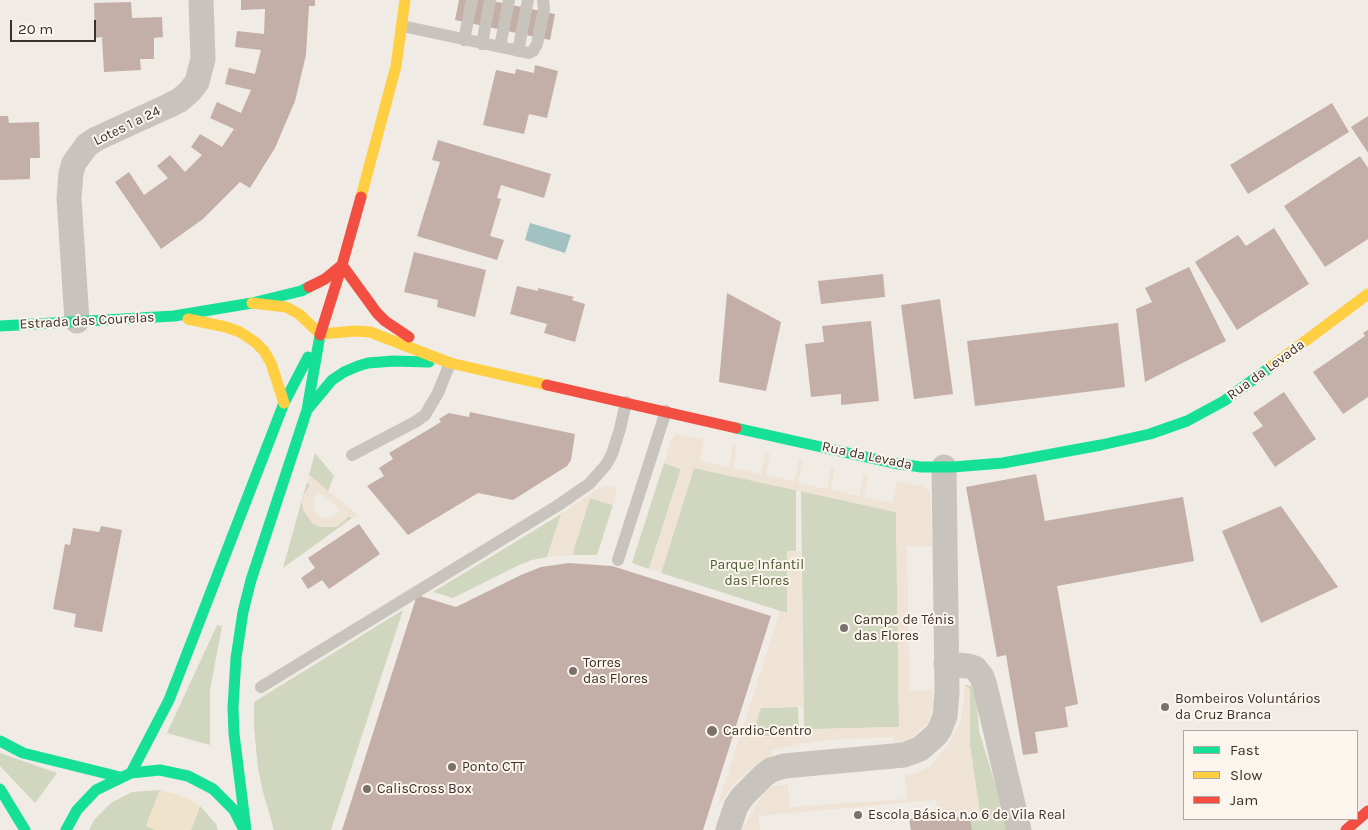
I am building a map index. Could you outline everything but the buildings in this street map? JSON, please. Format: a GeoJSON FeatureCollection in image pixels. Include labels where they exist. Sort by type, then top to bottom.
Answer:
{"type":"FeatureCollection","features":[{"type":"Feature","properties":{"kind":"main road"},"geometry":{"type":"LineString","coordinates":[[245,830],[234,728],[233,694],[239,634],[251,580],[307,410],[320,334],[342,265],[390,95],[405,0]]}},
{"type":"Feature","properties":{"kind":"main road"},"geometry":{"type":"LineString","coordinates":[[174,316],[252,303],[301,291],[325,279],[342,265]]}},
{"type":"Feature","properties":{"kind":"main road"},"geometry":{"type":"LineString","coordinates":[[342,265],[380,317],[450,363]]}},
{"type":"Feature","properties":{"kind":"main road","name":"Rua da Levada"},"geometry":{"type":"LineString","coordinates":[[450,363],[894,463],[921,467],[998,464],[1101,445],[1144,435],[1187,421],[1224,401],[1368,294]]}},
{"type":"Feature","properties":{"kind":"main road"},"geometry":{"type":"LineString","coordinates":[[252,303],[286,308],[299,314],[320,334],[356,331],[370,332],[450,363]]}},
{"type":"Feature","properties":{"kind":"main road","name":"Estrada das Courelas"},"geometry":{"type":"LineString","coordinates":[[0,326],[174,316]]}},
{"type":"Feature","properties":{"kind":"main road"},"geometry":{"type":"LineString","coordinates":[[174,316],[226,327],[250,338],[267,356],[274,370],[284,403]]}},
{"type":"Feature","properties":{"kind":"main road"},"geometry":{"type":"LineString","coordinates":[[126,775],[170,700],[284,403],[320,334]]}},
{"type":"Feature","properties":{"kind":"main road"},"geometry":{"type":"LineString","coordinates":[[307,410],[332,380],[358,366],[368,363],[393,361],[450,363]]}},
{"type":"Feature","properties":{"kind":"main road"},"geometry":{"type":"LineString","coordinates":[[0,742],[24,752],[126,775]]}},
{"type":"Feature","properties":{"kind":"main road"},"geometry":{"type":"LineString","coordinates":[[66,830],[77,810],[96,790],[126,775],[160,770],[188,776],[213,789],[234,810],[245,830]]}},
{"type":"Feature","properties":{"kind":"main road"},"geometry":{"type":"LineString","coordinates":[[0,789],[25,830]]}},
{"type":"Feature","properties":{"kind":"main road"},"geometry":{"type":"LineString","coordinates":[[1358,820],[1368,811]]}},
{"type":"Feature","properties":{"kind":"main road"},"geometry":{"type":"LineString","coordinates":[[1346,830],[1358,820]]}},
{"type":"Feature","properties":{"kind":"street","name":"Lotes 1 a 24"},"geometry":{"type":"LineString","coordinates":[[77,321],[70,198],[71,173],[74,163],[87,145],[96,139],[180,100],[190,91],[197,82],[203,58],[201,0]]}},
{"type":"Feature","properties":{"kind":"street"},"geometry":{"type":"LineString","coordinates":[[728,830],[736,806],[743,796],[771,770],[784,766],[899,756],[920,749],[936,735],[945,716],[948,692],[946,664],[944,467]]}},
{"type":"Feature","properties":{"kind":"street"},"geometry":{"type":"LineString","coordinates":[[946,664],[975,668],[982,677],[1019,830]]}},
{"type":"Feature","properties":{"kind":"lane"},"geometry":{"type":"LineString","coordinates":[[464,40],[472,0]]}},
{"type":"Feature","properties":{"kind":"lane"},"geometry":{"type":"LineString","coordinates":[[482,44],[490,0]]}},
{"type":"Feature","properties":{"kind":"lane"},"geometry":{"type":"LineString","coordinates":[[500,48],[509,0]]}},
{"type":"Feature","properties":{"kind":"lane"},"geometry":{"type":"LineString","coordinates":[[518,51],[528,0]]}},
{"type":"Feature","properties":{"kind":"lane"},"geometry":{"type":"LineString","coordinates":[[402,26],[529,53],[536,48],[544,8],[543,0]]}},
{"type":"Feature","properties":{"kind":"lane"},"geometry":{"type":"LineString","coordinates":[[352,455],[425,415],[438,393],[450,363]]}},
{"type":"Feature","properties":{"kind":"lane"},"geometry":{"type":"LineString","coordinates":[[261,687],[590,484],[606,465],[612,454],[626,402]]}},
{"type":"Feature","properties":{"kind":"lane"},"geometry":{"type":"LineString","coordinates":[[618,560],[666,411]]}},
{"type":"Feature","properties":{"kind":"green space"},"geometry":{"type":"Polygon","coordinates":[[[315,453],[334,476],[328,491],[309,475],[315,453]]]}},
{"type":"Feature","properties":{"kind":"green space"},"geometry":{"type":"Polygon","coordinates":[[[664,463],[681,469],[649,569],[632,563],[664,463]]]}},
{"type":"Feature","properties":{"kind":"green space","name":"Parque Infantil das Flores"},"geometry":{"type":"Polygon","coordinates":[[[694,468],[796,490],[796,551],[787,551],[787,613],[661,573],[694,468]]]}},
{"type":"Feature","properties":{"kind":"green space"},"geometry":{"type":"Polygon","coordinates":[[[307,482],[310,485],[312,523],[349,516],[352,518],[283,568],[307,482]]]}},
{"type":"Feature","properties":{"kind":"green space"},"geometry":{"type":"Polygon","coordinates":[[[801,491],[896,512],[899,727],[804,730],[801,491]]]}},
{"type":"Feature","properties":{"kind":"green space"},"geometry":{"type":"Polygon","coordinates":[[[590,498],[613,505],[597,555],[572,555],[590,498]]]}},
{"type":"Feature","properties":{"kind":"green space"},"geometry":{"type":"Polygon","coordinates":[[[561,514],[547,557],[517,566],[453,598],[433,592],[561,514]]]}},
{"type":"Feature","properties":{"kind":"green space"},"geometry":{"type":"Polygon","coordinates":[[[403,610],[331,830],[274,830],[258,768],[254,727],[254,702],[403,610]]]}},
{"type":"Feature","properties":{"kind":"green space"},"geometry":{"type":"Polygon","coordinates":[[[217,625],[222,626],[210,690],[210,745],[167,733],[217,625]]]}},
{"type":"Feature","properties":{"kind":"green space"},"geometry":{"type":"Polygon","coordinates":[[[965,685],[973,686],[976,692],[979,731],[1008,830],[972,830],[970,819],[981,821],[970,746],[970,691],[965,685]]]}},
{"type":"Feature","properties":{"kind":"green space"},"geometry":{"type":"Polygon","coordinates":[[[798,707],[799,732],[783,736],[752,736],[760,708],[798,707]]]}},
{"type":"Feature","properties":{"kind":"green space"},"geometry":{"type":"Polygon","coordinates":[[[0,753],[57,773],[35,803],[0,766],[0,753]]]}},
{"type":"Feature","properties":{"kind":"green space"},"geometry":{"type":"Polygon","coordinates":[[[160,790],[146,826],[156,830],[89,830],[94,820],[111,803],[132,792],[160,790]]]}},
{"type":"Feature","properties":{"kind":"green space"},"geometry":{"type":"Polygon","coordinates":[[[200,806],[216,824],[218,830],[191,830],[200,806]]]}},
{"type":"Feature","properties":{"kind":"sand"},"geometry":{"type":"Polygon","coordinates":[[[160,790],[186,797],[200,806],[191,830],[156,830],[146,826],[160,790]]]}},
{"type":"Feature","properties":{"kind":"shaded area"},"geometry":{"type":"Polygon","coordinates":[[[676,434],[704,439],[700,461],[729,467],[733,445],[737,446],[733,468],[761,474],[766,453],[770,454],[766,475],[794,481],[799,460],[803,461],[798,483],[827,489],[831,467],[835,468],[831,490],[859,496],[864,474],[868,475],[864,497],[892,503],[897,481],[924,487],[930,492],[932,546],[907,546],[909,690],[933,690],[933,704],[928,722],[911,739],[894,744],[893,737],[825,740],[771,751],[772,757],[757,764],[742,776],[732,786],[717,808],[780,611],[787,613],[787,551],[801,551],[803,707],[761,708],[752,736],[783,736],[816,729],[899,727],[896,512],[694,468],[661,573],[649,569],[681,469],[664,463],[672,438],[676,434]]]}},
{"type":"Feature","properties":{"kind":"shaded area"},"geometry":{"type":"Polygon","coordinates":[[[309,475],[358,515],[352,518],[349,516],[336,527],[320,527],[312,523],[303,510],[302,502],[304,494],[310,485],[307,482],[309,475]],[[319,492],[313,500],[314,510],[321,517],[335,516],[340,509],[319,492]]]}},
{"type":"Feature","properties":{"kind":"shaded area"},"geometry":{"type":"Polygon","coordinates":[[[614,487],[617,490],[613,505],[590,498],[572,555],[547,557],[561,514],[599,488],[614,487]]]}},
{"type":"Feature","properties":{"kind":"shaded area"},"geometry":{"type":"Polygon","coordinates":[[[964,685],[970,691],[970,746],[981,821],[939,814],[936,800],[758,816],[760,830],[742,830],[765,791],[774,786],[788,784],[790,807],[907,799],[905,776],[917,773],[930,766],[946,748],[960,723],[964,704],[964,685]]]}},
{"type":"Feature","properties":{"kind":"water"},"geometry":{"type":"Polygon","coordinates":[[[530,223],[571,235],[565,253],[525,240],[530,223]]]}},
{"type":"Feature","properties":{"kind":"traffic: fast"},"geometry":{"type":"LineString","coordinates":[[0,326],[174,316],[252,303],[301,291],[309,287]]}},
{"type":"Feature","properties":{"kind":"traffic: fast"},"geometry":{"type":"LineString","coordinates":[[246,830],[234,734],[233,707],[236,658],[243,612],[251,580],[307,410],[320,335]]}},
{"type":"Feature","properties":{"kind":"traffic: fast"},"geometry":{"type":"LineString","coordinates":[[131,773],[169,700],[284,403],[308,357]]}},
{"type":"Feature","properties":{"kind":"traffic: fast"},"geometry":{"type":"LineString","coordinates":[[307,410],[332,380],[358,366],[368,363],[393,361],[429,362]]}},
{"type":"Feature","properties":{"kind":"traffic: fast"},"geometry":{"type":"LineString","coordinates":[[736,428],[893,463],[921,467],[953,467],[1003,463],[1150,434],[1187,421],[1224,401],[1272,366]]}},
{"type":"Feature","properties":{"kind":"traffic: fast"},"geometry":{"type":"LineString","coordinates":[[0,741],[23,753],[120,777]]}},
{"type":"Feature","properties":{"kind":"traffic: fast"},"geometry":{"type":"LineString","coordinates":[[66,830],[77,810],[96,790],[131,773],[160,770],[188,776],[213,789],[234,810],[243,828]]}},
{"type":"Feature","properties":{"kind":"traffic: fast"},"geometry":{"type":"LineString","coordinates":[[0,789],[25,830]]}},
{"type":"Feature","properties":{"kind":"traffic: slow"},"geometry":{"type":"LineString","coordinates":[[361,197],[396,66],[405,0]]}},
{"type":"Feature","properties":{"kind":"traffic: slow"},"geometry":{"type":"LineString","coordinates":[[1272,366],[1368,294]]}},
{"type":"Feature","properties":{"kind":"traffic: slow"},"geometry":{"type":"LineString","coordinates":[[252,303],[286,307],[299,314],[320,334],[356,331],[370,332],[450,363],[547,385]]}},
{"type":"Feature","properties":{"kind":"traffic: slow"},"geometry":{"type":"LineString","coordinates":[[188,319],[226,327],[240,332],[255,342],[264,351],[271,363],[284,403]]}},
{"type":"Feature","properties":{"kind":"traffic: jam"},"geometry":{"type":"LineString","coordinates":[[320,335],[361,197]]}},
{"type":"Feature","properties":{"kind":"traffic: jam"},"geometry":{"type":"LineString","coordinates":[[309,287],[325,279],[342,265],[377,313],[385,321],[409,337]]}},
{"type":"Feature","properties":{"kind":"traffic: jam"},"geometry":{"type":"LineString","coordinates":[[547,385],[736,428]]}},
{"type":"Feature","properties":{"kind":"traffic: jam"},"geometry":{"type":"LineString","coordinates":[[1358,820],[1368,811]]}},
{"type":"Feature","properties":{"kind":"traffic: jam"},"geometry":{"type":"LineString","coordinates":[[1346,830],[1358,820]]}},
{"type":"Feature","properties":{"kind":"place","name":"Campo de Ténis das Flores"},"geometry":{"type":"Point","coordinates":[844,628]}},
{"type":"Feature","properties":{"kind":"place","name":"Torres das Flores"},"geometry":{"type":"Point","coordinates":[573,671]}},
{"type":"Feature","properties":{"kind":"place","name":"Bombeiros Voluntários da Cruz Branca"},"geometry":{"type":"Point","coordinates":[1165,707]}},
{"type":"Feature","properties":{"kind":"place","name":"Cardio-Centro"},"geometry":{"type":"Point","coordinates":[712,731]}},
{"type":"Feature","properties":{"kind":"place","name":"Ponto CTT"},"geometry":{"type":"Point","coordinates":[452,767]}},
{"type":"Feature","properties":{"kind":"place","name":"CalisCross Box"},"geometry":{"type":"Point","coordinates":[367,789]}},
{"type":"Feature","properties":{"kind":"place","name":"Escola Básica n.º 6 de Vila Real"},"geometry":{"type":"Point","coordinates":[858,815]}}]}
